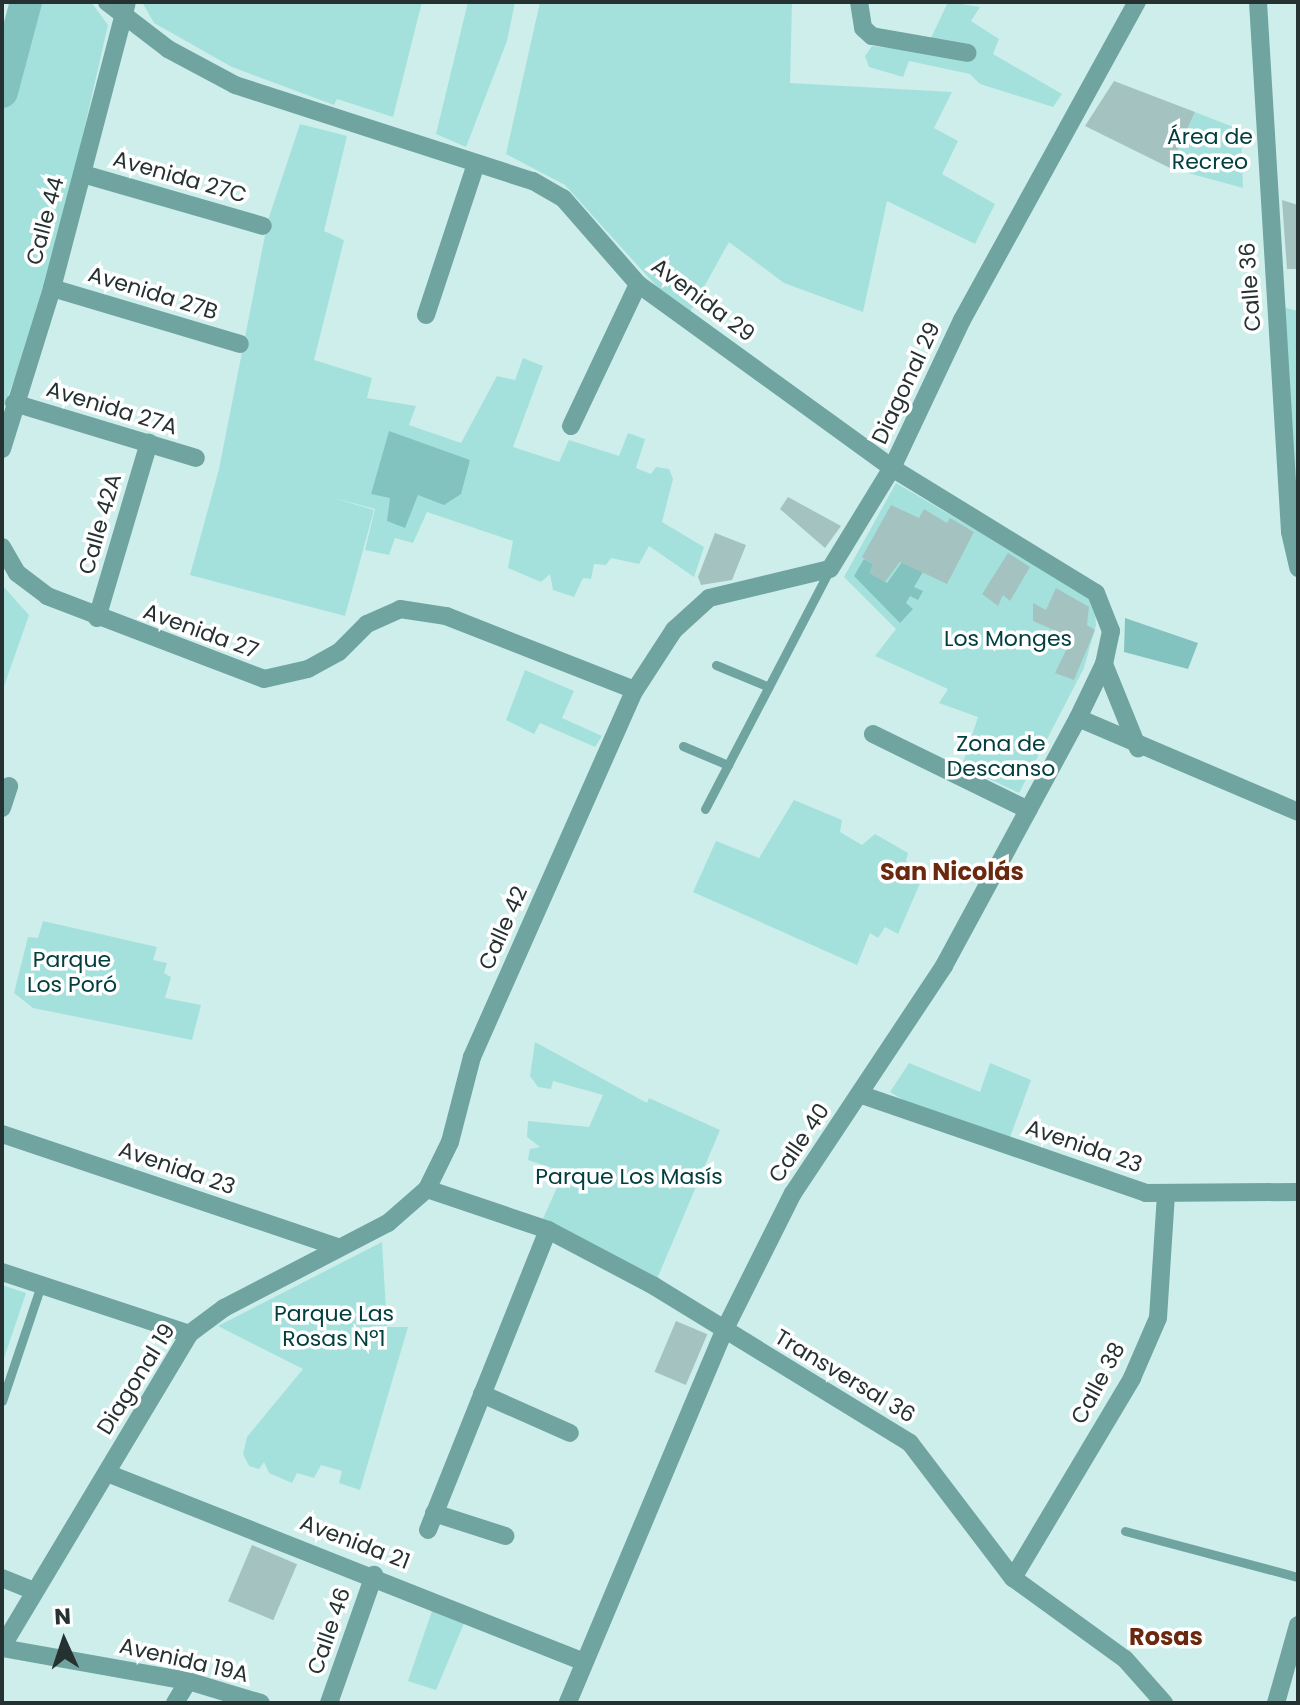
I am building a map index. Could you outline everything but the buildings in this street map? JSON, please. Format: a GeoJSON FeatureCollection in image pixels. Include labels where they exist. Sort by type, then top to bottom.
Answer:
{"type":"FeatureCollection","features":[{"type":"Feature","properties":{"kind":"street","name":"Avenida 29"},"geometry":{"type":"LineString","coordinates":[[107,2],[126,8],[168,49],[235,85],[533,181],[563,198],[638,284],[892,468],[1066,570],[1096,593],[1111,631]]}},
{"type":"Feature","properties":{"kind":"street"},"geometry":{"type":"LineString","coordinates":[[859,2],[863,28],[872,36],[968,53]]}},
{"type":"Feature","properties":{"kind":"street","name":"Diagonal 29"},"geometry":{"type":"LineString","coordinates":[[830,569],[892,468],[962,320],[1137,2]]}},
{"type":"Feature","properties":{"kind":"street","name":"Calle 36"},"geometry":{"type":"LineString","coordinates":[[1258,2],[1290,532],[1298,568]]}},
{"type":"Feature","properties":{"kind":"street","name":"Calle 44"},"geometry":{"type":"LineString","coordinates":[[2,449],[52,288],[126,8]]}},
{"type":"Feature","properties":{"kind":"street"},"geometry":{"type":"LineString","coordinates":[[426,315],[476,164]]}},
{"type":"Feature","properties":{"kind":"street","name":"Avenida 27C"},"geometry":{"type":"LineString","coordinates":[[83,174],[263,226]]}},
{"type":"Feature","properties":{"kind":"street"},"geometry":{"type":"LineString","coordinates":[[571,426],[638,284]]}},
{"type":"Feature","properties":{"kind":"street","name":"Avenida 27B"},"geometry":{"type":"LineString","coordinates":[[52,288],[240,344]]}},
{"type":"Feature","properties":{"kind":"street","name":"Avenida 27A"},"geometry":{"type":"LineString","coordinates":[[14,403],[196,458]]}},
{"type":"Feature","properties":{"kind":"street","name":"Calle 42A"},"geometry":{"type":"LineString","coordinates":[[97,618],[149,443]]}},
{"type":"Feature","properties":{"kind":"street","name":"Avenida 27"},"geometry":{"type":"LineString","coordinates":[[2,547],[17,573],[47,596],[97,618],[264,679],[308,669],[339,652],[367,624],[400,609],[423,610],[635,690]]}},
{"type":"Feature","properties":{"kind":"street"},"geometry":{"type":"LineString","coordinates":[[635,690],[674,630],[709,598],[830,569]]}},
{"type":"Feature","properties":{"kind":"street","name":"Calle 40"},"geometry":{"type":"LineString","coordinates":[[568,1703],[724,1331],[793,1193],[824,1140],[862,1095],[944,966],[1078,718],[1104,664],[1111,631]]}},
{"type":"Feature","properties":{"kind":"street"},"geometry":{"type":"LineString","coordinates":[[1104,664],[1138,748]]}},
{"type":"Feature","properties":{"kind":"street","name":"Calle 42"},"geometry":{"type":"LineString","coordinates":[[427,1189],[450,1142],[472,1057],[635,690]]}},
{"type":"Feature","properties":{"kind":"street"},"geometry":{"type":"LineString","coordinates":[[1078,718],[1138,748],[1298,812]]}},
{"type":"Feature","properties":{"kind":"street"},"geometry":{"type":"LineString","coordinates":[[873,734],[1028,810]]}},
{"type":"Feature","properties":{"kind":"street"},"geometry":{"type":"LineString","coordinates":[[2,808],[9,786]]}},
{"type":"Feature","properties":{"kind":"street","name":"Avenida 23"},"geometry":{"type":"LineString","coordinates":[[862,1095],[1146,1193],[1298,1192]]}},
{"type":"Feature","properties":{"kind":"street","name":"Avenida 23"},"geometry":{"type":"LineString","coordinates":[[2,1134],[337,1247]]}},
{"type":"Feature","properties":{"kind":"street","name":"Transversal 36"},"geometry":{"type":"LineString","coordinates":[[427,1189],[548,1230],[910,1443],[1013,1578],[1125,1659],[1164,1703]]}},
{"type":"Feature","properties":{"kind":"street","name":"Diagonal 19"},"geometry":{"type":"LineString","coordinates":[[2,1647],[189,1334],[337,1247],[388,1223],[427,1189]]}},
{"type":"Feature","properties":{"kind":"street","name":"Calle 38"},"geometry":{"type":"LineString","coordinates":[[1013,1578],[1132,1378],[1158,1318],[1166,1193]]}},
{"type":"Feature","properties":{"kind":"street"},"geometry":{"type":"LineString","coordinates":[[505,1536],[431,1521],[548,1230]]}},
{"type":"Feature","properties":{"kind":"street"},"geometry":{"type":"LineString","coordinates":[[2,1272],[189,1334]]}},
{"type":"Feature","properties":{"kind":"street"},"geometry":{"type":"LineString","coordinates":[[482,1394],[570,1433]]}},
{"type":"Feature","properties":{"kind":"street","name":"Avenida 21"},"geometry":{"type":"LineString","coordinates":[[107,1473],[374,1575],[584,1662]]}},
{"type":"Feature","properties":{"kind":"street","name":"Calle 46"},"geometry":{"type":"LineString","coordinates":[[329,1703],[374,1575]]}},
{"type":"Feature","properties":{"kind":"street"},"geometry":{"type":"LineString","coordinates":[[2,1578],[34,1591]]}},
{"type":"Feature","properties":{"kind":"street"},"geometry":{"type":"LineString","coordinates":[[1276,1703],[1298,1625]]}},
{"type":"Feature","properties":{"kind":"street","name":"Avenida 19A"},"geometry":{"type":"LineString","coordinates":[[2,1647],[188,1681],[261,1703]]}},
{"type":"Feature","properties":{"kind":"street"},"geometry":{"type":"LineString","coordinates":[[175,1703],[188,1681]]}},
{"type":"Feature","properties":{"kind":"lane"},"geometry":{"type":"LineString","coordinates":[[705,809],[830,569]]}},
{"type":"Feature","properties":{"kind":"lane"},"geometry":{"type":"LineString","coordinates":[[716,665],[769,687]]}},
{"type":"Feature","properties":{"kind":"lane"},"geometry":{"type":"LineString","coordinates":[[683,746],[728,765]]}},
{"type":"Feature","properties":{"kind":"lane"},"geometry":{"type":"LineString","coordinates":[[2,1401],[41,1285]]}},
{"type":"Feature","properties":{"kind":"lane"},"geometry":{"type":"LineString","coordinates":[[1125,1531],[1298,1577]]}},
{"type":"Feature","properties":{"kind":"green space"},"geometry":{"type":"Polygon","coordinates":[[[28,2],[91,2],[108,25],[48,288],[2,412],[2,98],[28,2]]]}},
{"type":"Feature","properties":{"kind":"green space"},"geometry":{"type":"Polygon","coordinates":[[[142,2],[422,2],[393,117],[337,99],[334,105],[232,67],[154,23],[142,2]]]}},
{"type":"Feature","properties":{"kind":"green space"},"geometry":{"type":"Polygon","coordinates":[[[468,2],[515,2],[507,41],[466,147],[436,134],[468,2]]]}},
{"type":"Feature","properties":{"kind":"green space"},"geometry":{"type":"Polygon","coordinates":[[[540,2],[792,2],[790,83],[952,92],[934,128],[958,141],[942,174],[995,204],[975,244],[887,201],[863,312],[784,283],[729,242],[686,319],[565,185],[506,154],[540,2]]]}},
{"type":"Feature","properties":{"kind":"green space"},"geometry":{"type":"Polygon","coordinates":[[[948,2],[980,7],[971,21],[999,39],[993,54],[1062,94],[1053,107],[980,84],[970,74],[909,61],[903,77],[869,67],[865,56],[872,46],[905,50],[931,38],[948,2]]]}},
{"type":"Feature","properties":{"kind":"green space","name":"Área de Recreo"},"geometry":{"type":"Polygon","coordinates":[[[1195,112],[1241,130],[1243,188],[1170,168],[1195,112]]]}},
{"type":"Feature","properties":{"kind":"green space"},"geometry":{"type":"Polygon","coordinates":[[[300,124],[347,136],[324,231],[344,240],[314,360],[372,378],[367,398],[416,406],[409,425],[461,443],[497,376],[515,380],[523,358],[543,366],[513,447],[559,462],[569,440],[619,456],[628,433],[645,439],[636,468],[651,474],[656,467],[669,469],[673,479],[662,522],[704,547],[694,577],[649,546],[639,564],[611,558],[606,565],[594,564],[591,579],[583,578],[574,597],[553,590],[550,574],[541,582],[508,568],[513,541],[427,512],[413,543],[395,538],[389,555],[365,550],[375,509],[330,497],[374,510],[345,616],[190,575],[219,469],[268,220],[300,124]]]}},
{"type":"Feature","properties":{"kind":"green space"},"geometry":{"type":"Polygon","coordinates":[[[1282,307],[1298,311],[1298,485],[1283,420],[1282,307]]]}},
{"type":"Feature","properties":{"kind":"green space","name":"Los Monges"},"geometry":{"type":"Polygon","coordinates":[[[896,483],[1094,599],[1096,625],[1084,668],[1019,793],[962,766],[978,717],[939,703],[948,689],[875,656],[896,629],[844,577],[896,483]]]}},
{"type":"Feature","properties":{"kind":"green space"},"geometry":{"type":"Polygon","coordinates":[[[2,585],[29,615],[2,692],[2,585]]]}},
{"type":"Feature","properties":{"kind":"green space"},"geometry":{"type":"Polygon","coordinates":[[[525,670],[574,691],[562,718],[602,736],[595,747],[540,723],[534,734],[506,720],[525,670]]]}},
{"type":"Feature","properties":{"kind":"green space"},"geometry":{"type":"Polygon","coordinates":[[[794,800],[842,820],[840,832],[862,845],[875,834],[908,853],[906,861],[925,872],[898,934],[885,927],[878,938],[870,933],[857,965],[693,892],[716,841],[759,858],[794,800]]]}},
{"type":"Feature","properties":{"kind":"green space","name":"Parque Los Poró"},"geometry":{"type":"Polygon","coordinates":[[[43,921],[157,947],[153,960],[167,963],[164,973],[171,977],[165,998],[201,1005],[192,1040],[33,1008],[14,993],[28,937],[38,938],[43,921]]]}},
{"type":"Feature","properties":{"kind":"green space","name":"Parque Los Masís"},"geometry":{"type":"Polygon","coordinates":[[[535,1042],[647,1103],[649,1098],[720,1130],[654,1286],[541,1223],[564,1172],[528,1160],[530,1149],[540,1147],[527,1137],[528,1121],[589,1127],[603,1095],[553,1081],[551,1089],[538,1087],[530,1076],[535,1042]]]}},
{"type":"Feature","properties":{"kind":"green space"},"geometry":{"type":"Polygon","coordinates":[[[909,1063],[980,1092],[990,1063],[1031,1080],[1009,1140],[920,1110],[890,1092],[909,1063]]]}},
{"type":"Feature","properties":{"kind":"green space","name":"Parque Las Rosas Nº1"},"geometry":{"type":"Polygon","coordinates":[[[382,1242],[387,1327],[408,1327],[360,1490],[339,1483],[342,1471],[321,1465],[314,1478],[297,1473],[292,1483],[269,1473],[264,1462],[259,1469],[249,1466],[243,1454],[247,1437],[303,1369],[218,1326],[382,1242]]]}},
{"type":"Feature","properties":{"kind":"green space"},"geometry":{"type":"Polygon","coordinates":[[[2,1285],[26,1293],[2,1364],[2,1285]]]}},
{"type":"Feature","properties":{"kind":"green space"},"geometry":{"type":"Polygon","coordinates":[[[433,1608],[465,1621],[436,1690],[408,1681],[433,1608]]]}},
{"type":"Feature","properties":{"kind":"shaded area"},"geometry":{"type":"Polygon","coordinates":[[[389,431],[470,460],[461,494],[444,505],[418,495],[405,528],[387,521],[390,498],[371,494],[389,431]]]}},
{"type":"Feature","properties":{"kind":"shaded area"},"geometry":{"type":"Polygon","coordinates":[[[864,559],[873,564],[870,573],[887,583],[902,562],[923,572],[914,587],[923,591],[918,600],[910,596],[906,603],[913,609],[900,623],[854,576],[864,559]]]}},
{"type":"Feature","properties":{"kind":"shaded area"},"geometry":{"type":"Polygon","coordinates":[[[1125,618],[1198,643],[1188,669],[1124,652],[1125,618]]]}},
{"type":"Feature","properties":{"kind":"waterway"},"geometry":{"type":"LineString","coordinates":[[2,92],[26,2]]}},
{"type":"Feature","properties":{"kind":"district","name":"San Nicolás"},"geometry":{"type":"Point","coordinates":[952,872]}},
{"type":"Feature","properties":{"kind":"district","name":"Rosas"},"geometry":{"type":"Point","coordinates":[1166,1637]}},
{"type":"Feature","properties":{"kind":"park label","name":"Zona de Descanso"},"geometry":{"type":"Point","coordinates":[1001,756]}}]}
